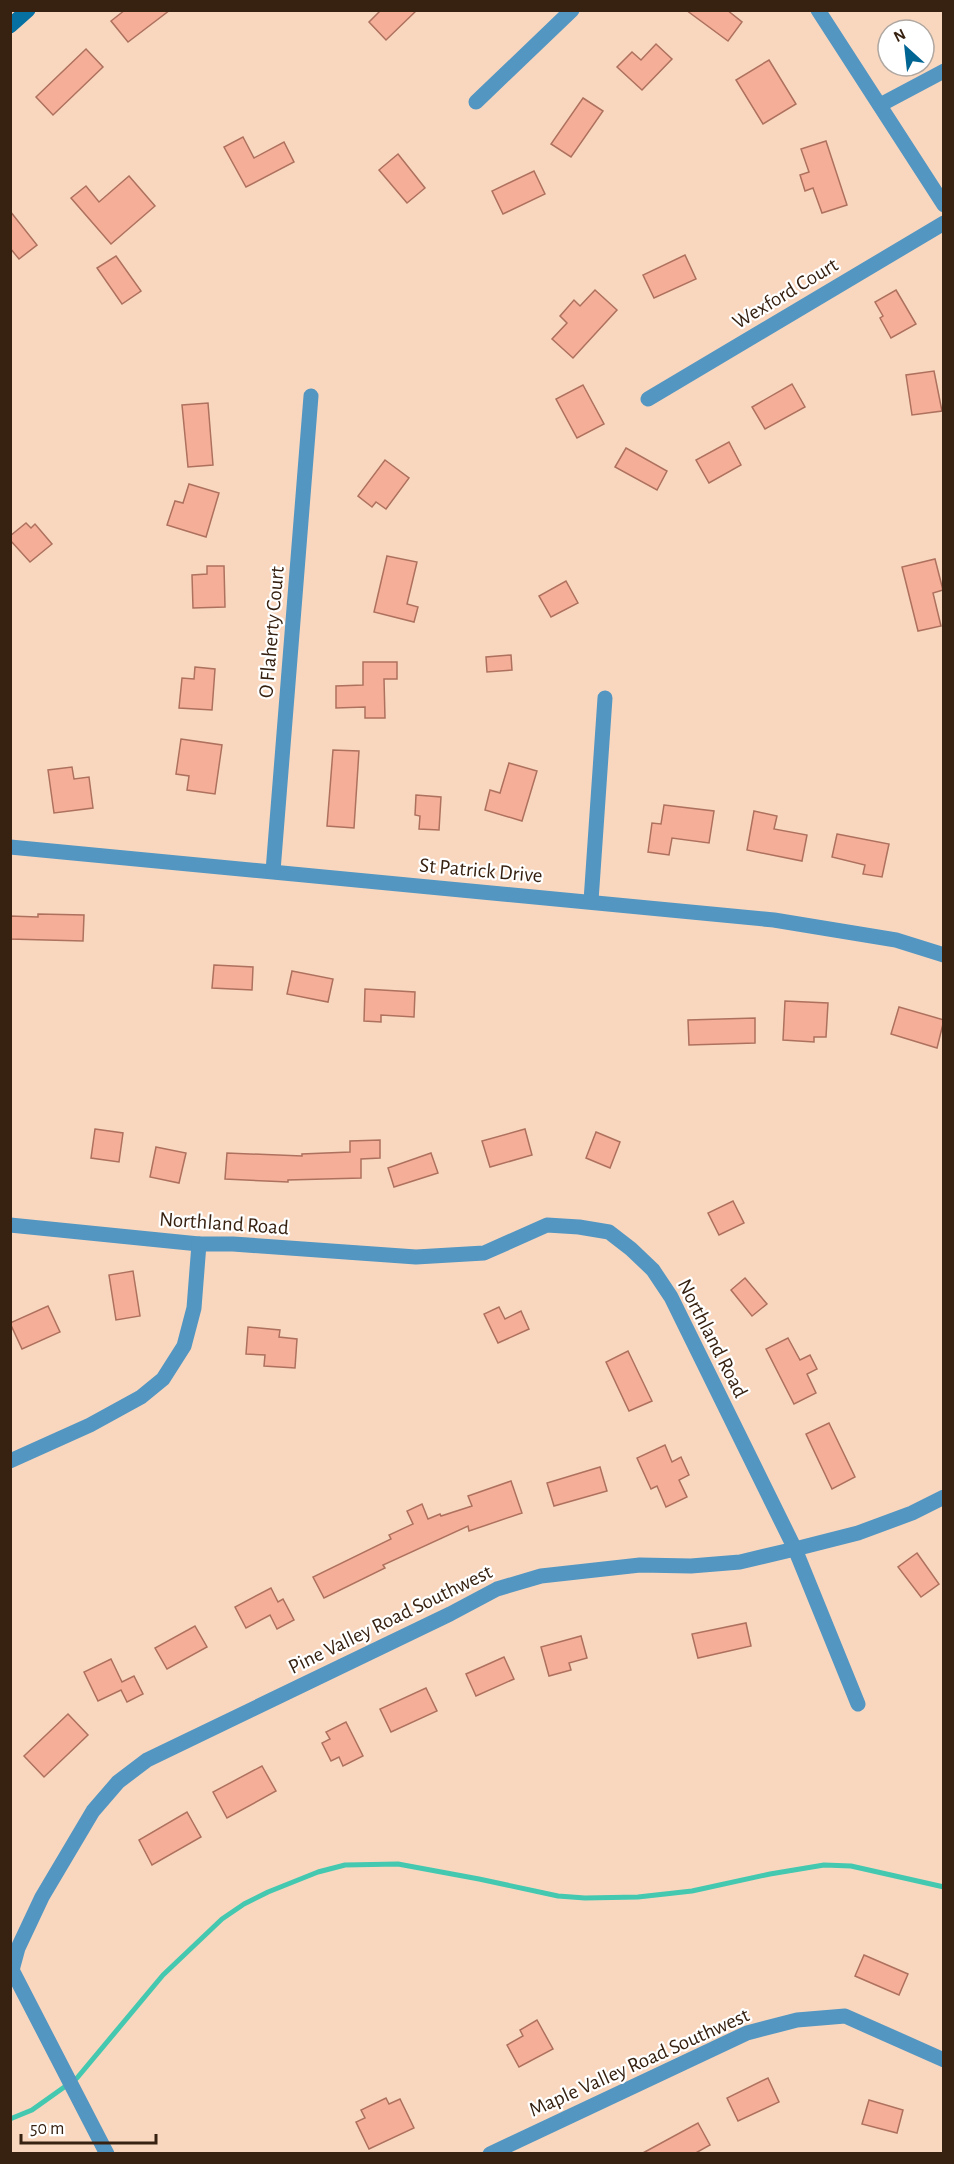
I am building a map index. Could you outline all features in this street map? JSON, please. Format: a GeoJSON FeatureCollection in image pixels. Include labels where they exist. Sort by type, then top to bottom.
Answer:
{"type":"FeatureCollection","features":[{"type":"Feature","properties":{"kind":"street"},"geometry":{"type":"LineString","coordinates":[[10,26],[28,10]]}},
{"type":"Feature","properties":{"kind":"street"},"geometry":{"type":"LineString","coordinates":[[476,102],[572,10]]}},
{"type":"Feature","properties":{"kind":"street"},"geometry":{"type":"LineString","coordinates":[[818,10],[944,205]]}},
{"type":"Feature","properties":{"kind":"street"},"geometry":{"type":"LineString","coordinates":[[880,105],[944,71]]}},
{"type":"Feature","properties":{"kind":"street","name":"Wexford Court"},"geometry":{"type":"LineString","coordinates":[[648,399],[944,223]]}},
{"type":"Feature","properties":{"kind":"street","name":"O Flaherty Court"},"geometry":{"type":"LineString","coordinates":[[273,871],[311,396]]}},
{"type":"Feature","properties":{"kind":"street"},"geometry":{"type":"LineString","coordinates":[[591,901],[605,698]]}},
{"type":"Feature","properties":{"kind":"street","name":"St Patrick Drive"},"geometry":{"type":"LineString","coordinates":[[10,847],[774,920],[896,940],[944,955]]}},
{"type":"Feature","properties":{"kind":"street","name":"Northland Road"},"geometry":{"type":"LineString","coordinates":[[10,1225],[200,1244],[233,1244],[416,1257],[484,1253],[547,1225],[609,1232],[631,1249],[652,1270],[671,1297],[795,1549],[858,1704]]}},
{"type":"Feature","properties":{"kind":"street"},"geometry":{"type":"LineString","coordinates":[[10,1461],[90,1425],[141,1397],[163,1379],[184,1346],[194,1308],[200,1244]]}},
{"type":"Feature","properties":{"kind":"street","name":"Pine Valley Road Southwest"},"geometry":{"type":"LineString","coordinates":[[11,1970],[18,1948],[42,1897],[93,1811],[118,1782],[147,1760],[440,1619],[497,1589],[541,1576],[640,1565],[691,1566],[740,1562],[858,1533],[912,1513],[944,1497]]}},
{"type":"Feature","properties":{"kind":"street"},"geometry":{"type":"LineString","coordinates":[[11,1970],[107,2154]]}},
{"type":"Feature","properties":{"kind":"street","name":"Maple Valley Road Southwest"},"geometry":{"type":"LineString","coordinates":[[490,2154],[747,2033],[797,2020],[845,2016],[944,2060]]}},
{"type":"Feature","properties":{"kind":"building"},"geometry":{"type":"Polygon","coordinates":[[[125,10],[170,10],[128,42],[111,21],[125,10]]]}},
{"type":"Feature","properties":{"kind":"building"},"geometry":{"type":"Polygon","coordinates":[[[381,10],[417,10],[386,40],[369,22],[381,10]]]}},
{"type":"Feature","properties":{"kind":"building"},"geometry":{"type":"Polygon","coordinates":[[[686,10],[727,10],[742,22],[728,41],[686,10]]]}},
{"type":"Feature","properties":{"kind":"building"},"geometry":{"type":"Polygon","coordinates":[[[656,44],[672,59],[642,90],[617,67],[632,52],[641,60],[656,44]]]}},
{"type":"Feature","properties":{"kind":"building"},"geometry":{"type":"Polygon","coordinates":[[[86,49],[103,67],[53,115],[36,97],[86,49]]]}},
{"type":"Feature","properties":{"kind":"building"},"geometry":{"type":"Polygon","coordinates":[[[769,60],[796,104],[763,124],[736,80],[769,60]]]}},
{"type":"Feature","properties":{"kind":"building"},"geometry":{"type":"Polygon","coordinates":[[[583,98],[603,111],[571,157],[551,144],[583,98]]]}},
{"type":"Feature","properties":{"kind":"building"},"geometry":{"type":"Polygon","coordinates":[[[243,137],[254,158],[284,142],[294,162],[246,187],[224,147],[243,137]]]}},
{"type":"Feature","properties":{"kind":"building"},"geometry":{"type":"Polygon","coordinates":[[[826,141],[847,205],[822,213],[813,188],[805,191],[800,175],[809,172],[801,149],[826,141]]]}},
{"type":"Feature","properties":{"kind":"building"},"geometry":{"type":"Polygon","coordinates":[[[398,154],[425,188],[407,203],[379,170],[398,154]]]}},
{"type":"Feature","properties":{"kind":"building"},"geometry":{"type":"Polygon","coordinates":[[[534,171],[545,194],[503,214],[492,191],[534,171]]]}},
{"type":"Feature","properties":{"kind":"building"},"geometry":{"type":"Polygon","coordinates":[[[129,176],[155,206],[111,244],[71,198],[86,186],[99,202],[129,176]]]}},
{"type":"Feature","properties":{"kind":"building"},"geometry":{"type":"Polygon","coordinates":[[[10,211],[37,245],[19,259],[10,248],[10,211]]]}},
{"type":"Feature","properties":{"kind":"building"},"geometry":{"type":"Polygon","coordinates":[[[685,255],[696,279],[654,298],[643,275],[685,255]]]}},
{"type":"Feature","properties":{"kind":"building"},"geometry":{"type":"Polygon","coordinates":[[[116,256],[141,291],[122,304],[97,268],[116,256]]]}},
{"type":"Feature","properties":{"kind":"building"},"geometry":{"type":"Polygon","coordinates":[[[595,290],[617,310],[573,358],[552,339],[567,323],[560,316],[574,300],[580,306],[595,290]]]}},
{"type":"Feature","properties":{"kind":"building"},"geometry":{"type":"Polygon","coordinates":[[[896,290],[916,324],[891,338],[880,318],[883,316],[875,302],[896,290]]]}},
{"type":"Feature","properties":{"kind":"building"},"geometry":{"type":"Polygon","coordinates":[[[934,371],[942,411],[912,415],[906,375],[934,371]]]}},
{"type":"Feature","properties":{"kind":"building"},"geometry":{"type":"Polygon","coordinates":[[[792,384],[805,407],[765,429],[752,407],[792,384]]]}},
{"type":"Feature","properties":{"kind":"building"},"geometry":{"type":"Polygon","coordinates":[[[583,385],[604,424],[577,438],[556,399],[583,385]]]}},
{"type":"Feature","properties":{"kind":"building"},"geometry":{"type":"Polygon","coordinates":[[[208,403],[213,465],[188,467],[182,405],[208,403]]]}},
{"type":"Feature","properties":{"kind":"building"},"geometry":{"type":"Polygon","coordinates":[[[729,442],[741,465],[709,483],[696,460],[729,442]]]}},
{"type":"Feature","properties":{"kind":"building"},"geometry":{"type":"Polygon","coordinates":[[[626,448],[667,471],[657,490],[615,467],[626,448]]]}},
{"type":"Feature","properties":{"kind":"building"},"geometry":{"type":"Polygon","coordinates":[[[385,460],[409,478],[386,509],[376,502],[372,507],[358,496],[385,460]]]}},
{"type":"Feature","properties":{"kind":"building"},"geometry":{"type":"Polygon","coordinates":[[[189,484],[219,493],[206,537],[167,525],[175,501],[183,503],[189,484]]]}},
{"type":"Feature","properties":{"kind":"building"},"geometry":{"type":"Polygon","coordinates":[[[26,523],[31,528],[35,524],[52,544],[30,562],[10,540],[10,536],[26,523]]]}},
{"type":"Feature","properties":{"kind":"building"},"geometry":{"type":"Polygon","coordinates":[[[387,556],[417,562],[407,604],[418,607],[414,622],[374,612],[387,556]]]}},
{"type":"Feature","properties":{"kind":"building"},"geometry":{"type":"Polygon","coordinates":[[[935,559],[943,590],[933,593],[941,626],[918,631],[902,567],[935,559]]]}},
{"type":"Feature","properties":{"kind":"building"},"geometry":{"type":"Polygon","coordinates":[[[207,566],[224,566],[225,607],[193,608],[192,575],[207,574],[207,566]]]}},
{"type":"Feature","properties":{"kind":"building"},"geometry":{"type":"Polygon","coordinates":[[[566,581],[578,603],[551,617],[539,596],[566,581]]]}},
{"type":"Feature","properties":{"kind":"building"},"geometry":{"type":"Polygon","coordinates":[[[511,655],[512,670],[487,672],[486,657],[511,655]]]}},
{"type":"Feature","properties":{"kind":"building"},"geometry":{"type":"Polygon","coordinates":[[[363,662],[397,662],[397,679],[384,679],[385,718],[365,718],[365,707],[336,708],[336,686],[363,685],[363,662]]]}},
{"type":"Feature","properties":{"kind":"building"},"geometry":{"type":"Polygon","coordinates":[[[195,667],[215,669],[212,710],[179,708],[182,678],[194,679],[195,667]]]}},
{"type":"Feature","properties":{"kind":"building"},"geometry":{"type":"Polygon","coordinates":[[[181,739],[222,745],[215,794],[187,790],[189,776],[176,774],[181,739]]]}},
{"type":"Feature","properties":{"kind":"building"},"geometry":{"type":"Polygon","coordinates":[[[333,750],[359,751],[354,828],[327,826],[333,750]]]}},
{"type":"Feature","properties":{"kind":"building"},"geometry":{"type":"Polygon","coordinates":[[[509,763],[537,771],[522,821],[485,810],[490,790],[500,793],[509,763]]]}},
{"type":"Feature","properties":{"kind":"building"},"geometry":{"type":"Polygon","coordinates":[[[72,767],[74,779],[89,777],[93,808],[54,813],[48,770],[72,767]]]}},
{"type":"Feature","properties":{"kind":"building"},"geometry":{"type":"Polygon","coordinates":[[[416,795],[441,797],[439,830],[419,829],[420,816],[415,815],[416,795]]]}},
{"type":"Feature","properties":{"kind":"building"},"geometry":{"type":"Polygon","coordinates":[[[664,805],[714,811],[709,843],[672,838],[669,855],[648,852],[652,823],[661,824],[664,805]]]}},
{"type":"Feature","properties":{"kind":"building"},"geometry":{"type":"Polygon","coordinates":[[[754,811],[777,816],[774,829],[807,835],[802,861],[747,850],[754,811]]]}},
{"type":"Feature","properties":{"kind":"building"},"geometry":{"type":"Polygon","coordinates":[[[837,834],[889,844],[882,877],[863,874],[865,865],[832,857],[837,834]]]}},
{"type":"Feature","properties":{"kind":"building"},"geometry":{"type":"Polygon","coordinates":[[[38,914],[84,915],[83,941],[10,939],[10,916],[38,917],[38,914]]]}},
{"type":"Feature","properties":{"kind":"building"},"geometry":{"type":"Polygon","coordinates":[[[214,965],[253,967],[252,990],[212,988],[214,965]]]}},
{"type":"Feature","properties":{"kind":"building"},"geometry":{"type":"Polygon","coordinates":[[[292,971],[333,979],[328,1002],[287,994],[292,971]]]}},
{"type":"Feature","properties":{"kind":"building"},"geometry":{"type":"Polygon","coordinates":[[[365,989],[415,992],[414,1017],[381,1015],[381,1022],[364,1021],[365,989]]]}},
{"type":"Feature","properties":{"kind":"building"},"geometry":{"type":"Polygon","coordinates":[[[785,1001],[828,1003],[826,1037],[814,1037],[814,1042],[783,1040],[785,1001]]]}},
{"type":"Feature","properties":{"kind":"building"},"geometry":{"type":"Polygon","coordinates":[[[899,1007],[944,1020],[937,1048],[891,1034],[899,1007]]]}},
{"type":"Feature","properties":{"kind":"building"},"geometry":{"type":"Polygon","coordinates":[[[755,1018],[755,1043],[689,1045],[688,1020],[755,1018]]]}},
{"type":"Feature","properties":{"kind":"building"},"geometry":{"type":"Polygon","coordinates":[[[95,1129],[123,1133],[119,1162],[91,1158],[95,1129]]]}},
{"type":"Feature","properties":{"kind":"building"},"geometry":{"type":"Polygon","coordinates":[[[525,1129],[532,1155],[490,1167],[482,1141],[525,1129]]]}},
{"type":"Feature","properties":{"kind":"building"},"geometry":{"type":"Polygon","coordinates":[[[596,1132],[620,1142],[610,1168],[586,1158],[596,1132]]]}},
{"type":"Feature","properties":{"kind":"building"},"geometry":{"type":"Polygon","coordinates":[[[380,1140],[380,1158],[361,1159],[361,1178],[288,1180],[288,1182],[225,1179],[227,1153],[302,1156],[302,1154],[350,1152],[350,1141],[380,1140]]]}},
{"type":"Feature","properties":{"kind":"building"},"geometry":{"type":"Polygon","coordinates":[[[156,1147],[186,1153],[179,1183],[150,1177],[156,1147]]]}},
{"type":"Feature","properties":{"kind":"building"},"geometry":{"type":"Polygon","coordinates":[[[431,1153],[438,1173],[394,1187],[388,1168],[431,1153]]]}},
{"type":"Feature","properties":{"kind":"building"},"geometry":{"type":"Polygon","coordinates":[[[733,1201],[744,1223],[719,1235],[708,1213],[733,1201]]]}},
{"type":"Feature","properties":{"kind":"building"},"geometry":{"type":"Polygon","coordinates":[[[133,1271],[140,1316],[116,1320],[109,1275],[133,1271]]]}},
{"type":"Feature","properties":{"kind":"building"},"geometry":{"type":"Polygon","coordinates":[[[745,1278],[767,1304],[752,1316],[731,1290],[745,1278]]]}},
{"type":"Feature","properties":{"kind":"building"},"geometry":{"type":"Polygon","coordinates":[[[48,1306],[60,1332],[22,1349],[10,1323],[48,1306]]]}},
{"type":"Feature","properties":{"kind":"building"},"geometry":{"type":"Polygon","coordinates":[[[499,1307],[505,1319],[521,1311],[529,1329],[498,1343],[484,1314],[499,1307]]]}},
{"type":"Feature","properties":{"kind":"building"},"geometry":{"type":"Polygon","coordinates":[[[248,1327],[280,1330],[279,1337],[297,1339],[295,1368],[264,1366],[265,1355],[246,1354],[248,1327]]]}},
{"type":"Feature","properties":{"kind":"building"},"geometry":{"type":"Polygon","coordinates":[[[788,1338],[800,1360],[810,1355],[817,1369],[807,1374],[816,1393],[794,1404],[766,1349],[788,1338]]]}},
{"type":"Feature","properties":{"kind":"building"},"geometry":{"type":"Polygon","coordinates":[[[628,1351],[652,1401],[629,1411],[606,1362],[628,1351]]]}},
{"type":"Feature","properties":{"kind":"building"},"geometry":{"type":"Polygon","coordinates":[[[829,1423],[855,1477],[832,1489],[806,1434],[829,1423]]]}},
{"type":"Feature","properties":{"kind":"building"},"geometry":{"type":"Polygon","coordinates":[[[665,1445],[672,1462],[681,1457],[689,1475],[679,1480],[687,1497],[666,1507],[657,1486],[651,1489],[637,1458],[665,1445]]]}},
{"type":"Feature","properties":{"kind":"building"},"geometry":{"type":"Polygon","coordinates":[[[600,1467],[607,1491],[554,1506],[547,1483],[600,1467]]]}},
{"type":"Feature","properties":{"kind":"building"},"geometry":{"type":"Polygon","coordinates":[[[511,1481],[522,1513],[469,1531],[468,1526],[383,1565],[385,1568],[324,1598],[313,1577],[391,1539],[389,1535],[413,1524],[407,1511],[422,1504],[428,1519],[440,1514],[441,1516],[472,1506],[468,1496],[511,1481]]]}},
{"type":"Feature","properties":{"kind":"building"},"geometry":{"type":"Polygon","coordinates":[[[917,1553],[939,1584],[921,1597],[898,1567],[917,1553]]]}},
{"type":"Feature","properties":{"kind":"building"},"geometry":{"type":"Polygon","coordinates":[[[271,1588],[278,1602],[283,1599],[294,1620],[277,1629],[270,1615],[246,1628],[235,1607],[271,1588]]]}},
{"type":"Feature","properties":{"kind":"building"},"geometry":{"type":"Polygon","coordinates":[[[746,1623],[751,1646],[698,1658],[692,1634],[746,1623]]]}},
{"type":"Feature","properties":{"kind":"building"},"geometry":{"type":"Polygon","coordinates":[[[195,1626],[207,1647],[167,1669],[155,1648],[195,1626]]]}},
{"type":"Feature","properties":{"kind":"building"},"geometry":{"type":"Polygon","coordinates":[[[581,1636],[587,1658],[569,1663],[571,1670],[549,1676],[541,1647],[581,1636]]]}},
{"type":"Feature","properties":{"kind":"building"},"geometry":{"type":"Polygon","coordinates":[[[504,1657],[514,1679],[476,1696],[466,1674],[504,1657]]]}},
{"type":"Feature","properties":{"kind":"building"},"geometry":{"type":"Polygon","coordinates":[[[111,1659],[122,1682],[134,1676],[143,1694],[127,1702],[121,1690],[98,1701],[84,1672],[111,1659]]]}},
{"type":"Feature","properties":{"kind":"building"},"geometry":{"type":"Polygon","coordinates":[[[426,1688],[437,1711],[391,1732],[380,1709],[426,1688]]]}},
{"type":"Feature","properties":{"kind":"building"},"geometry":{"type":"Polygon","coordinates":[[[68,1714],[88,1735],[44,1777],[24,1756],[68,1714]]]}},
{"type":"Feature","properties":{"kind":"building"},"geometry":{"type":"Polygon","coordinates":[[[346,1722],[363,1756],[343,1766],[339,1757],[331,1761],[322,1743],[330,1739],[326,1732],[346,1722]]]}},
{"type":"Feature","properties":{"kind":"building"},"geometry":{"type":"Polygon","coordinates":[[[262,1766],[276,1791],[227,1818],[213,1792],[262,1766]]]}},
{"type":"Feature","properties":{"kind":"building"},"geometry":{"type":"Polygon","coordinates":[[[187,1812],[201,1837],[152,1865],[139,1840],[187,1812]]]}},
{"type":"Feature","properties":{"kind":"building"},"geometry":{"type":"Polygon","coordinates":[[[864,1955],[908,1974],[899,1995],[855,1976],[864,1955]]]}},
{"type":"Feature","properties":{"kind":"building"},"geometry":{"type":"Polygon","coordinates":[[[537,2020],[553,2049],[519,2067],[507,2045],[523,2036],[520,2030],[537,2020]]]}},
{"type":"Feature","properties":{"kind":"building"},"geometry":{"type":"Polygon","coordinates":[[[768,2078],[779,2102],[738,2121],[727,2098],[768,2078]]]}},
{"type":"Feature","properties":{"kind":"building"},"geometry":{"type":"Polygon","coordinates":[[[386,2098],[389,2104],[400,2099],[414,2128],[369,2149],[356,2122],[365,2118],[361,2110],[386,2098]]]}},
{"type":"Feature","properties":{"kind":"building"},"geometry":{"type":"Polygon","coordinates":[[[869,2100],[903,2110],[897,2133],[862,2124],[869,2100]]]}},
{"type":"Feature","properties":{"kind":"building"},"geometry":{"type":"Polygon","coordinates":[[[698,2123],[710,2145],[694,2154],[641,2154],[698,2123]]]}},
{"type":"Feature","properties":{"kind":"waterway"},"geometry":{"type":"LineString","coordinates":[[10,2119],[32,2110],[77,2078],[163,1975],[222,1919],[268,1892],[318,1872],[345,1865],[398,1864],[558,1896],[585,1898],[638,1897],[692,1891],[824,1865],[851,1866],[944,1887]]}}]}
